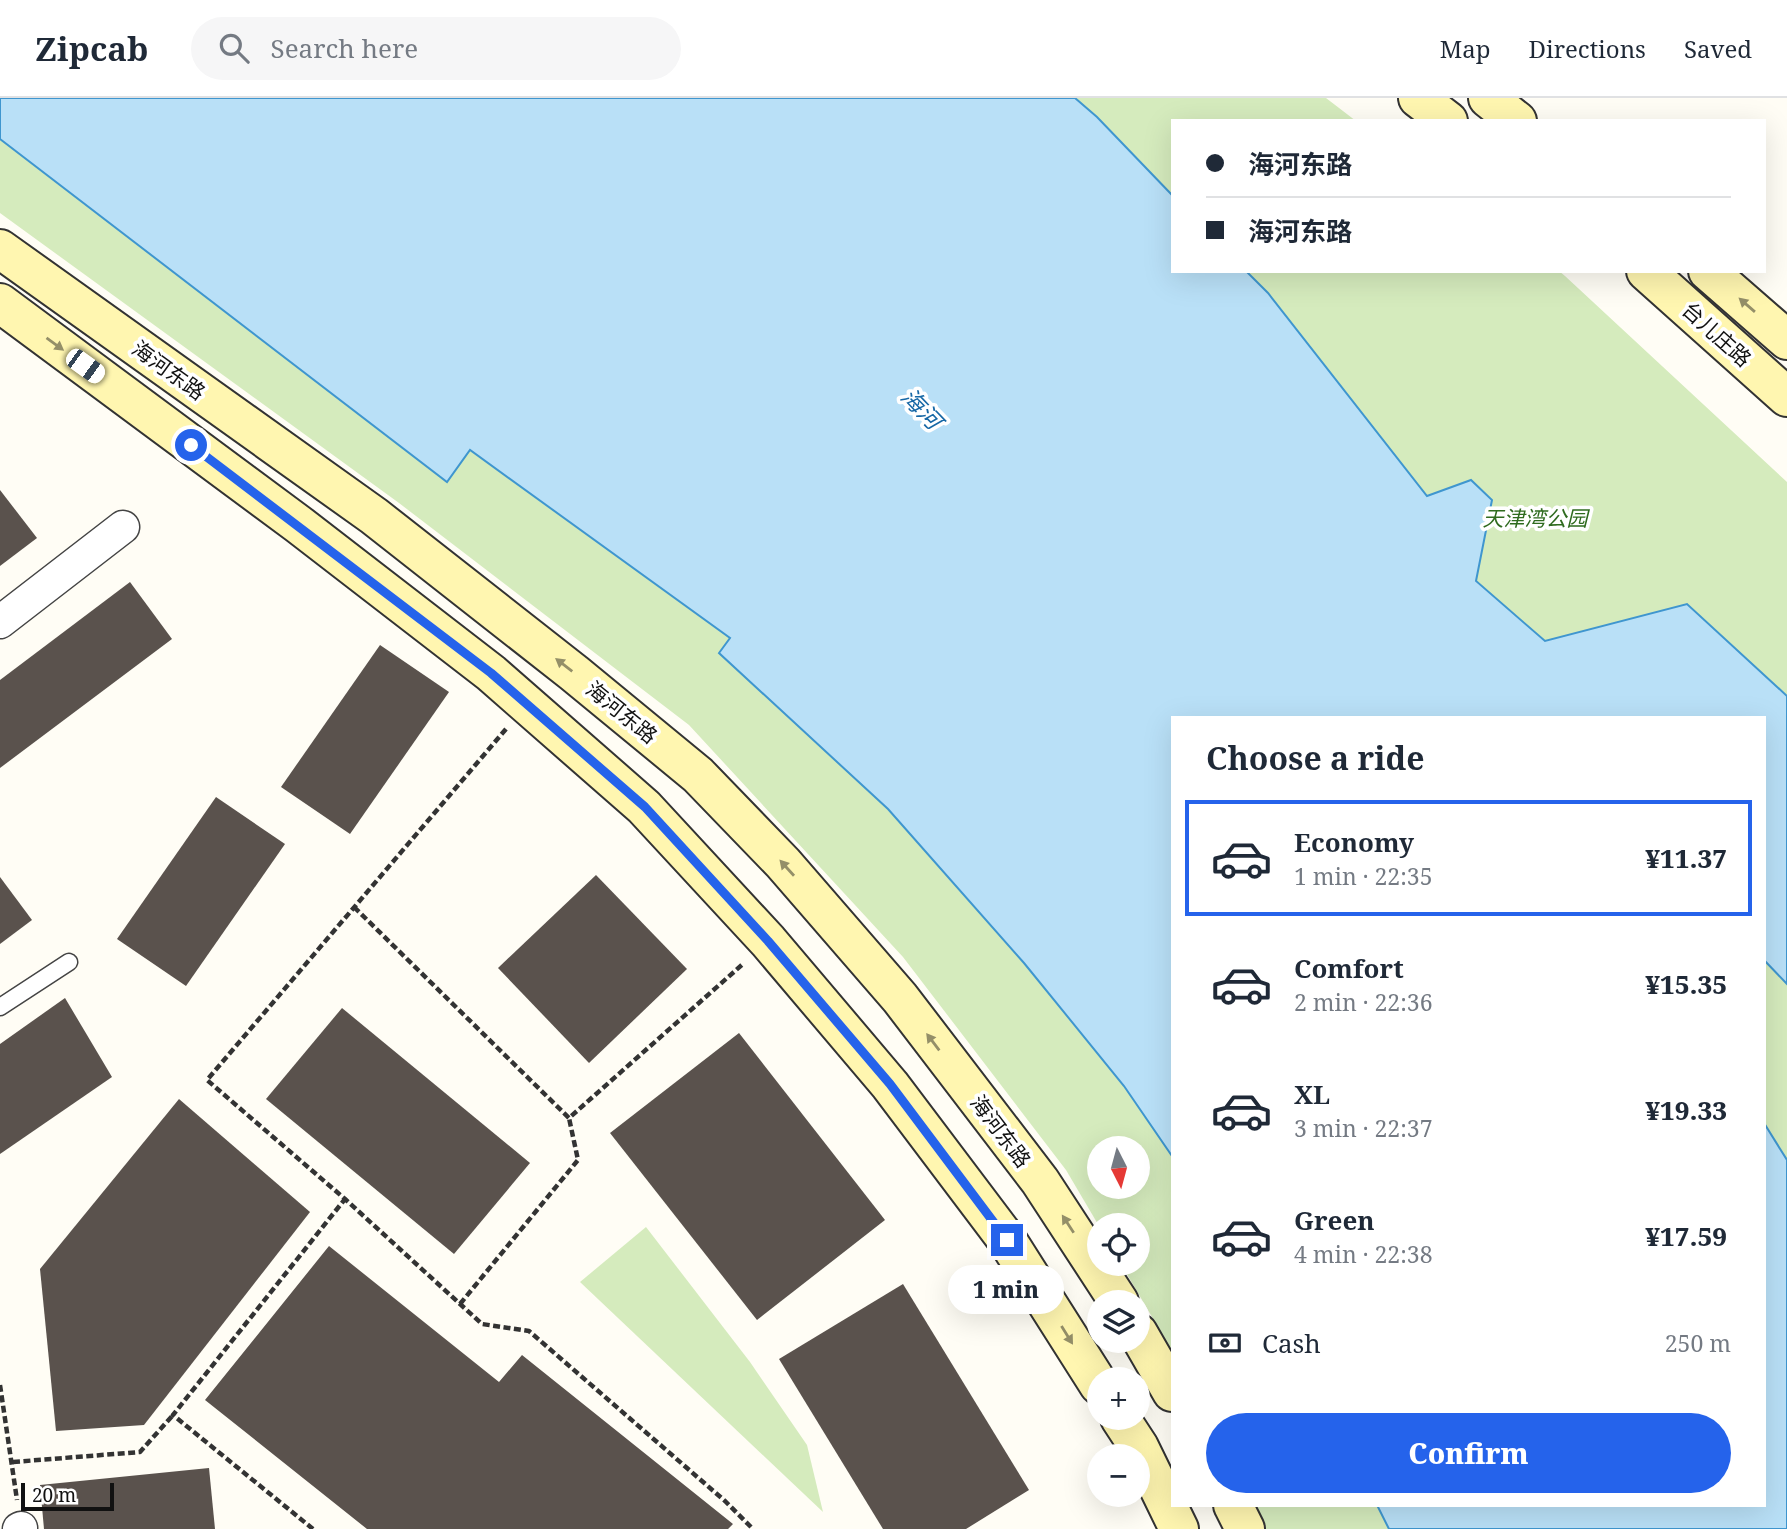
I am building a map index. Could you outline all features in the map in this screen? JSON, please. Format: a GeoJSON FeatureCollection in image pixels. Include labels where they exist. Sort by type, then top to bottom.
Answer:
{"type":"FeatureCollection","features":[{"type":"Feature","properties":{"kind":"main road"},"geometry":{"type":"LineString","coordinates":[[1418,98],[1445,119]]}},
{"type":"Feature","properties":{"kind":"main road"},"geometry":{"type":"LineString","coordinates":[[1488,98],[1514,119]]}},
{"type":"Feature","properties":{"kind":"main road","name":"海河东路"},"geometry":{"type":"LineString","coordinates":[[0,249],[374,516],[574,673],[698,775],[783,863],[900,998],[1040,1181],[1111,1290]]}},
{"type":"Feature","properties":{"kind":"main road","name":"台儿庄路"},"geometry":{"type":"LineString","coordinates":[[1649,273],[1787,397]]}},
{"type":"Feature","properties":{"kind":"main road","name":"台儿庄路"},"geometry":{"type":"LineString","coordinates":[[1710,273],[1787,340]]}},
{"type":"Feature","properties":{"kind":"main road"},"geometry":{"type":"LineString","coordinates":[[0,303],[309,532],[491,673],[645,807],[768,941],[890,1084],[1007,1240],[1088,1367]]}},
{"type":"Feature","properties":{"kind":"main road"},"geometry":{"type":"LineString","coordinates":[[1150,1353],[1171,1390]]}},
{"type":"Feature","properties":{"kind":"main road"},"geometry":{"type":"LineString","coordinates":[[1127,1430],[1139,1447],[1179,1529]]}},
{"type":"Feature","properties":{"kind":"main road"},"geometry":{"type":"LineString","coordinates":[[1234,1507],[1245,1529]]}},
{"type":"Feature","properties":{"kind":"street"},"geometry":{"type":"LineString","coordinates":[[0,622],[123,527]]}},
{"type":"Feature","properties":{"kind":"lane"},"geometry":{"type":"LineString","coordinates":[[0,1007],[69,962]]}},
{"type":"Feature","properties":{"kind":"path"},"geometry":{"type":"LineString","coordinates":[[526,705],[207,1080],[345,1199],[482,1324],[529,1331],[725,1501],[753,1529]]}},
{"type":"Feature","properties":{"kind":"path"},"geometry":{"type":"LineString","coordinates":[[354,907],[569,1118],[578,1160],[460,1304]]}},
{"type":"Feature","properties":{"kind":"path"},"geometry":{"type":"LineString","coordinates":[[569,1118],[768,941]]}},
{"type":"Feature","properties":{"kind":"path"},"geometry":{"type":"LineString","coordinates":[[13,1462],[140,1452],[173,1415],[345,1199]]}},
{"type":"Feature","properties":{"kind":"path"},"geometry":{"type":"LineString","coordinates":[[0,1385],[13,1462],[20,1528]]}},
{"type":"Feature","properties":{"kind":"path"},"geometry":{"type":"LineString","coordinates":[[173,1415],[313,1529]]}},
{"type":"Feature","properties":{"kind":"green space","name":"天津湾公园"},"geometry":{"type":"Polygon","coordinates":[[[0,98],[1326,98],[1353,119],[1171,119],[1171,273],[1561,273],[1787,482],[1787,1529],[1265,1529],[1254,1507],[1766,1507],[1766,716],[1171,716],[1171,1349],[1150,1313],[1150,1290],[1136,1290],[1128,1276],[1150,1276],[1150,1213],[1091,1213],[1066,1170],[903,957],[689,725],[399,503],[0,213],[0,98]]]}},
{"type":"Feature","properties":{"kind":"green space"},"geometry":{"type":"Polygon","coordinates":[[[646,1227],[750,1362],[807,1445],[823,1512],[580,1282],[646,1227]]]}},
{"type":"Feature","properties":{"kind":"water","name":"海河"},"geometry":{"type":"Polygon","coordinates":[[[0,98],[1075,98],[1097,117],[1171,194],[1171,273],[1248,273],[1268,293],[1427,496],[1471,480],[1492,500],[1476,581],[1545,641],[1687,604],[1787,696],[1787,984],[1766,962],[1766,716],[1171,716],[1171,1155],[1124,1086],[1024,963],[888,809],[719,653],[730,638],[470,450],[447,482],[0,139],[0,98]]]}},
{"type":"Feature","properties":{"kind":"water"},"geometry":{"type":"Polygon","coordinates":[[[1766,1126],[1787,1160],[1787,1529],[1389,1529],[1378,1507],[1766,1507],[1766,1126]]]}},
{"type":"Feature","properties":{"kind":"building"},"geometry":{"type":"Polygon","coordinates":[[[0,490],[37,538],[0,566],[0,490]]]}},
{"type":"Feature","properties":{"kind":"building"},"geometry":{"type":"Polygon","coordinates":[[[130,582],[172,639],[0,768],[0,680],[130,582]]]}},
{"type":"Feature","properties":{"kind":"building"},"geometry":{"type":"Polygon","coordinates":[[[380,645],[449,692],[350,834],[281,787],[380,645]]]}},
{"type":"Feature","properties":{"kind":"building"},"geometry":{"type":"Polygon","coordinates":[[[216,797],[285,844],[186,986],[117,939],[216,797]]]}},
{"type":"Feature","properties":{"kind":"building"},"geometry":{"type":"Polygon","coordinates":[[[596,875],[687,969],[589,1063],[498,968],[596,875]]]}},
{"type":"Feature","properties":{"kind":"building"},"geometry":{"type":"Polygon","coordinates":[[[0,877],[32,920],[0,944],[0,877]]]}},
{"type":"Feature","properties":{"kind":"building"},"geometry":{"type":"Polygon","coordinates":[[[65,998],[112,1077],[0,1154],[0,1044],[65,998]]]}},
{"type":"Feature","properties":{"kind":"building"},"geometry":{"type":"Polygon","coordinates":[[[342,1008],[530,1163],[454,1254],[266,1099],[342,1008]]]}},
{"type":"Feature","properties":{"kind":"building"},"geometry":{"type":"Polygon","coordinates":[[[739,1033],[885,1220],[757,1320],[610,1133],[739,1033]]]}},
{"type":"Feature","properties":{"kind":"building"},"geometry":{"type":"Polygon","coordinates":[[[179,1099],[310,1212],[144,1425],[56,1431],[40,1269],[179,1099]]]}},
{"type":"Feature","properties":{"kind":"building"},"geometry":{"type":"Polygon","coordinates":[[[329,1246],[499,1382],[522,1355],[733,1524],[728,1529],[367,1529],[205,1400],[329,1246]]]}},
{"type":"Feature","properties":{"kind":"building"},"geometry":{"type":"Polygon","coordinates":[[[903,1284],[1029,1490],[966,1529],[883,1529],[779,1359],[903,1284]]]}},
{"type":"Feature","properties":{"kind":"building"},"geometry":{"type":"Polygon","coordinates":[[[209,1468],[215,1529],[44,1529],[40,1485],[209,1468]]]}},
{"type":"Feature","properties":{"kind":"route"},"geometry":{"type":"LineString","coordinates":[[191,445],[491,673],[645,807],[768,941],[890,1084],[1007,1240]]}}]}
